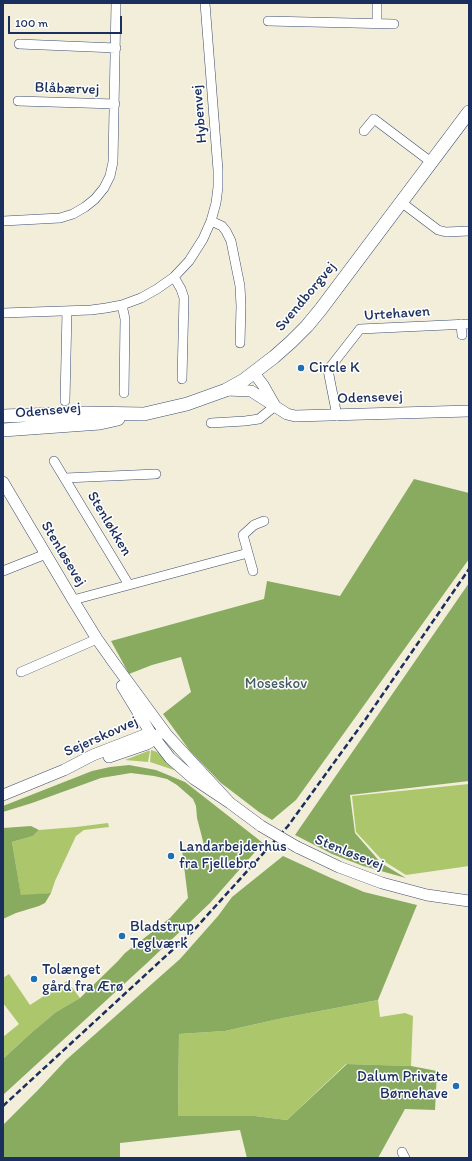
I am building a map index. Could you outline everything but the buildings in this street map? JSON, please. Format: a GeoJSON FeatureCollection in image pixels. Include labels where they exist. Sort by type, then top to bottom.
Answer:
{"type":"FeatureCollection","features":[{"type":"Feature","properties":{"kind":"main road","name":"Svendborgvej"},"geometry":{"type":"LineString","coordinates":[[3,416],[85,413],[144,414],[187,404],[226,390],[254,373],[291,342],[307,326],[469,112]]}},
{"type":"Feature","properties":{"kind":"main road"},"geometry":{"type":"LineString","coordinates":[[3,423],[60,419],[85,413]]}},
{"type":"Feature","properties":{"kind":"main road","name":"Odensevej"},"geometry":{"type":"LineString","coordinates":[[3,430],[100,422],[144,414]]}},
{"type":"Feature","properties":{"kind":"street","name":"Blåbærvej"},"geometry":{"type":"LineString","coordinates":[[3,221],[60,218],[73,214],[95,199],[104,188],[110,176],[113,162],[116,3]]}},
{"type":"Feature","properties":{"kind":"street","name":"Hybenvej"},"geometry":{"type":"LineString","coordinates":[[3,313],[67,311],[106,308],[122,305],[141,298],[157,289],[174,277],[189,261],[203,239],[211,221],[216,203],[218,187],[205,3]]}},
{"type":"Feature","properties":{"kind":"street"},"geometry":{"type":"LineString","coordinates":[[377,3],[377,24]]}},
{"type":"Feature","properties":{"kind":"street"},"geometry":{"type":"LineString","coordinates":[[268,21],[394,24]]}},
{"type":"Feature","properties":{"kind":"street"},"geometry":{"type":"LineString","coordinates":[[18,44],[116,48]]}},
{"type":"Feature","properties":{"kind":"street","name":"Blåbærvej"},"geometry":{"type":"LineString","coordinates":[[18,101],[115,104]]}},
{"type":"Feature","properties":{"kind":"street"},"geometry":{"type":"LineString","coordinates":[[364,131],[374,119],[431,162]]}},
{"type":"Feature","properties":{"kind":"street"},"geometry":{"type":"LineString","coordinates":[[401,202],[438,230],[446,232],[469,231]]}},
{"type":"Feature","properties":{"kind":"street"},"geometry":{"type":"LineString","coordinates":[[211,221],[222,226],[231,241],[240,286],[240,343]]}},
{"type":"Feature","properties":{"kind":"street"},"geometry":{"type":"LineString","coordinates":[[174,277],[184,298],[182,379]]}},
{"type":"Feature","properties":{"kind":"street"},"geometry":{"type":"LineString","coordinates":[[122,305],[125,318],[124,393]]}},
{"type":"Feature","properties":{"kind":"street"},"geometry":{"type":"LineString","coordinates":[[65,401],[67,311]]}},
{"type":"Feature","properties":{"kind":"street","name":"Urtehaven"},"geometry":{"type":"LineString","coordinates":[[337,416],[328,370],[360,329],[465,324],[462,335]]}},
{"type":"Feature","properties":{"kind":"street"},"geometry":{"type":"LineString","coordinates":[[211,423],[259,419],[275,406],[263,384],[254,373]]}},
{"type":"Feature","properties":{"kind":"street","name":"Odensevej"},"geometry":{"type":"LineString","coordinates":[[226,390],[252,391],[286,414],[296,416],[469,411]]}},
{"type":"Feature","properties":{"kind":"street","name":"Stenløkken"},"geometry":{"type":"LineString","coordinates":[[54,461],[129,584]]}},
{"type":"Feature","properties":{"kind":"street","name":"Stenløkken"},"geometry":{"type":"LineString","coordinates":[[64,478],[156,474]]}},
{"type":"Feature","properties":{"kind":"street","name":"Stenløsevej"},"geometry":{"type":"LineString","coordinates":[[3,482],[97,639],[123,687],[156,733],[198,775],[230,803],[261,826],[297,847],[339,867],[382,883],[427,895],[469,901]]}},
{"type":"Feature","properties":{"kind":"street"},"geometry":{"type":"LineString","coordinates":[[253,571],[243,535],[254,526],[264,521]]}},
{"type":"Feature","properties":{"kind":"street"},"geometry":{"type":"LineString","coordinates":[[73,600],[248,553]]}},
{"type":"Feature","properties":{"kind":"street"},"geometry":{"type":"LineString","coordinates":[[3,571],[46,554]]}},
{"type":"Feature","properties":{"kind":"street"},"geometry":{"type":"LineString","coordinates":[[21,672],[97,639]]}},
{"type":"Feature","properties":{"kind":"street","name":"Sejerskovvej"},"geometry":{"type":"LineString","coordinates":[[3,795],[64,770],[94,755],[142,736],[156,733]]}},
{"type":"Feature","properties":{"kind":"green space","name":"Moseskov"},"geometry":{"type":"Polygon","coordinates":[[[414,479],[469,493],[469,559],[296,800],[272,820],[221,783],[190,751],[163,714],[191,692],[181,657],[152,665],[129,674],[111,641],[264,599],[267,581],[340,596],[414,479]]]}},
{"type":"Feature","properties":{"kind":"green space"},"geometry":{"type":"Polygon","coordinates":[[[469,583],[469,781],[350,795],[355,833],[381,863],[406,878],[363,866],[332,854],[295,835],[469,583]]]}},
{"type":"Feature","properties":{"kind":"green space"},"geometry":{"type":"Polygon","coordinates":[[[151,750],[157,752],[177,771],[150,762],[151,750]]]}},
{"type":"Feature","properties":{"kind":"green space"},"geometry":{"type":"Polygon","coordinates":[[[150,751],[148,762],[125,760],[150,751]]]}},
{"type":"Feature","properties":{"kind":"green space"},"geometry":{"type":"Polygon","coordinates":[[[129,765],[156,770],[185,782],[263,843],[210,903],[3,1095],[3,1059],[56,1012],[80,998],[125,953],[170,918],[188,898],[182,850],[204,845],[197,818],[196,806],[193,799],[177,785],[167,779],[154,776],[131,773],[101,778],[3,812],[3,806],[92,771],[129,765]]]}},
{"type":"Feature","properties":{"kind":"green space"},"geometry":{"type":"Polygon","coordinates":[[[469,784],[469,866],[406,875],[382,860],[356,832],[352,796],[469,784]]]}},
{"type":"Feature","properties":{"kind":"green space"},"geometry":{"type":"Polygon","coordinates":[[[108,823],[109,827],[84,830],[76,836],[51,893],[21,896],[12,842],[33,836],[39,830],[108,823]]]}},
{"type":"Feature","properties":{"kind":"green space"},"geometry":{"type":"Polygon","coordinates":[[[31,826],[39,830],[33,836],[12,842],[21,895],[51,893],[45,903],[3,919],[3,828],[31,826]]]}},
{"type":"Feature","properties":{"kind":"green space"},"geometry":{"type":"Polygon","coordinates":[[[283,856],[364,892],[417,905],[378,1000],[283,1018],[225,1031],[179,1034],[178,1116],[255,1116],[287,1120],[347,1064],[411,1066],[437,1071],[435,1110],[405,1109],[378,1158],[247,1158],[240,1130],[120,1143],[120,1158],[3,1158],[3,1125],[66,1060],[180,959],[218,916],[232,897],[283,856]]]}},
{"type":"Feature","properties":{"kind":"green space"},"geometry":{"type":"Polygon","coordinates":[[[9,974],[30,1005],[67,981],[80,998],[56,1012],[3,1059],[3,1037],[19,1024],[3,1003],[3,978],[9,974]]]}},
{"type":"Feature","properties":{"kind":"green space"},"geometry":{"type":"Polygon","coordinates":[[[378,1000],[380,1017],[405,1013],[413,1016],[411,1066],[346,1064],[287,1120],[255,1116],[178,1116],[179,1034],[225,1031],[283,1018],[378,1000]]]}},
{"type":"Feature","properties":{"kind":"railway"},"geometry":{"type":"LineString","coordinates":[[3,1106],[193,931],[288,826],[365,720],[469,569]]}},
{"type":"Feature","properties":{"kind":"place","name":"Circle K"},"geometry":{"type":"Point","coordinates":[301,368]}},
{"type":"Feature","properties":{"kind":"place","name":"Landarbejderhus fra Fjellebro"},"geometry":{"type":"Point","coordinates":[171,856]}},
{"type":"Feature","properties":{"kind":"place","name":"Bladstrup Teglværk"},"geometry":{"type":"Point","coordinates":[122,936]}},
{"type":"Feature","properties":{"kind":"place","name":"Tolænget gård fra Ærø"},"geometry":{"type":"Point","coordinates":[34,979]}},
{"type":"Feature","properties":{"kind":"place","name":"Dalum Private Børnehave"},"geometry":{"type":"Point","coordinates":[456,1086]}}]}
